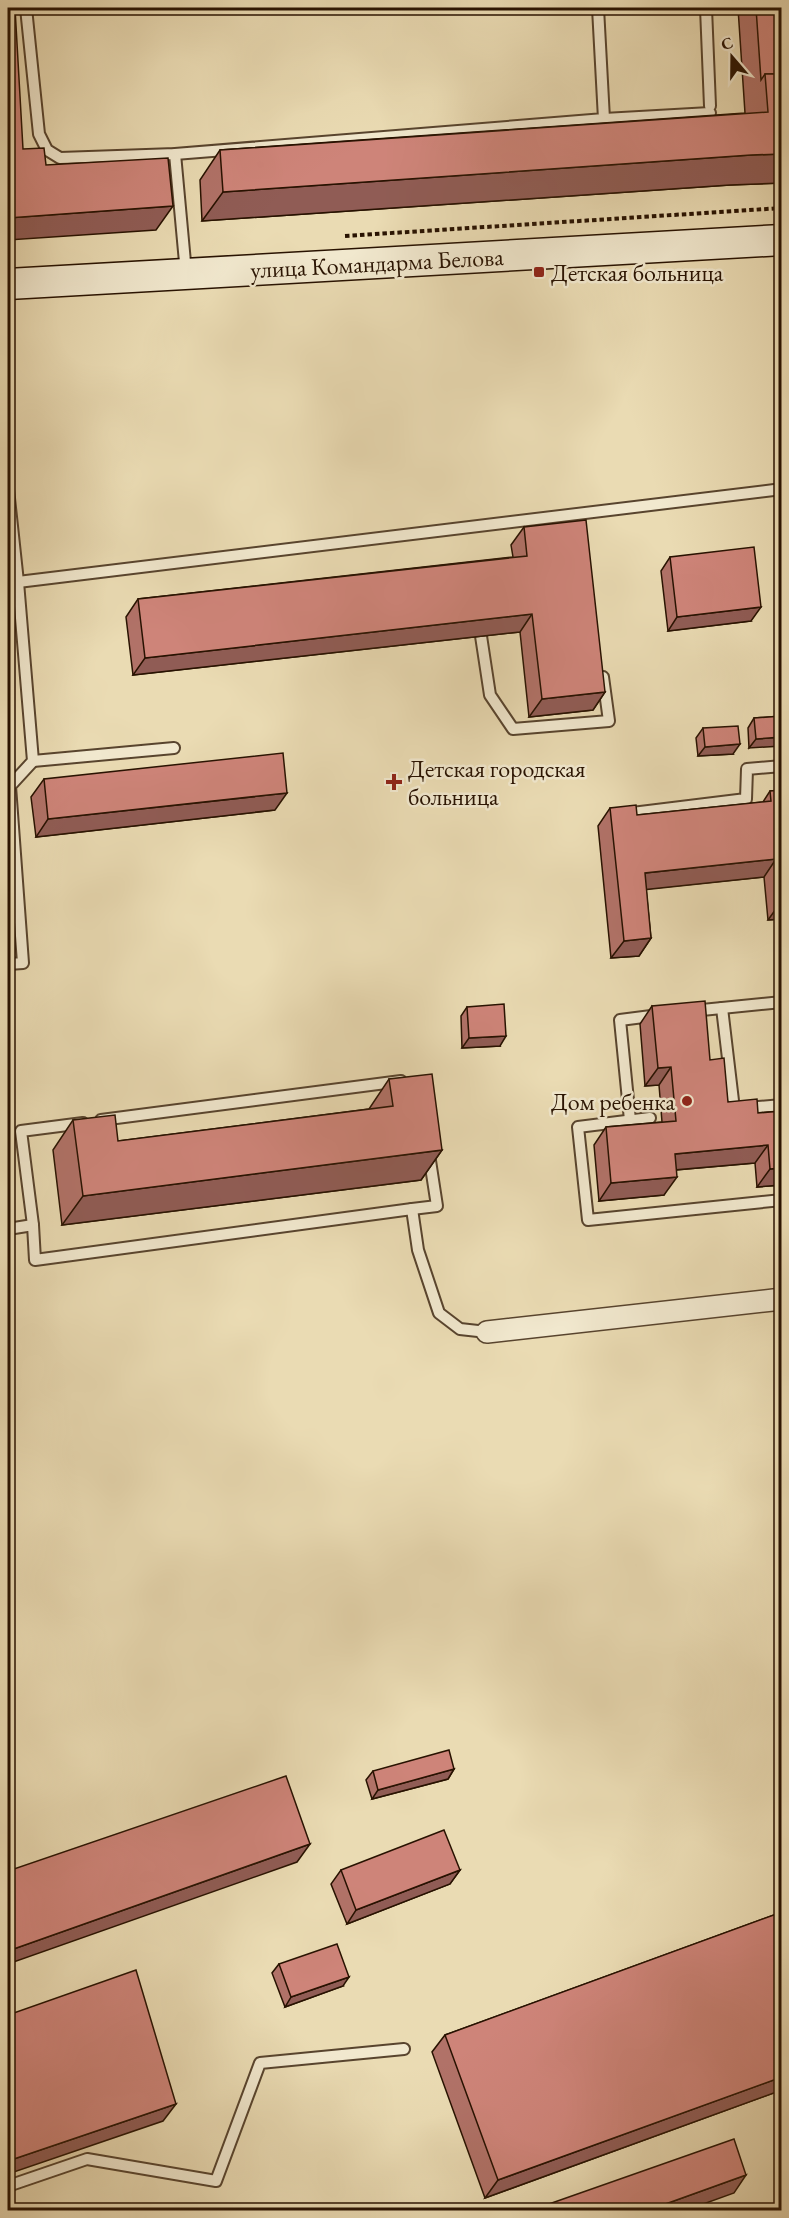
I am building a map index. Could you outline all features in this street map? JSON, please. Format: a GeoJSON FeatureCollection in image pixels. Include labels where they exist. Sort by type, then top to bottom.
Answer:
{"type":"FeatureCollection","features":[{"type":"Feature","properties":{"kind":"main road","name":"улица Командарма Белова"},"geometry":{"type":"LineString","coordinates":[[8,284],[781,240]]}},
{"type":"Feature","properties":{"kind":"street"},"geometry":{"type":"LineString","coordinates":[[487,1332],[782,1299]]}},
{"type":"Feature","properties":{"kind":"lane"},"geometry":{"type":"LineString","coordinates":[[26,8],[39,134],[47,150],[60,158],[175,154],[710,110],[706,8]]}},
{"type":"Feature","properties":{"kind":"lane"},"geometry":{"type":"LineString","coordinates":[[597,8],[604,119]]}},
{"type":"Feature","properties":{"kind":"lane"},"geometry":{"type":"LineString","coordinates":[[175,154],[186,274]]}},
{"type":"Feature","properties":{"kind":"lane"},"geometry":{"type":"LineString","coordinates":[[781,240],[782,246]]}},
{"type":"Feature","properties":{"kind":"lane"},"geometry":{"type":"LineString","coordinates":[[8,489],[33,761]]}},
{"type":"Feature","properties":{"kind":"lane"},"geometry":{"type":"LineString","coordinates":[[18,582],[582,519],[782,489]]}},
{"type":"Feature","properties":{"kind":"lane"},"geometry":{"type":"LineString","coordinates":[[481,636],[490,695],[513,729],[609,721],[601,663]]}},
{"type":"Feature","properties":{"kind":"lane"},"geometry":{"type":"LineString","coordinates":[[8,964],[23,963],[10,786],[33,761],[174,748]]}},
{"type":"Feature","properties":{"kind":"lane"},"geometry":{"type":"LineString","coordinates":[[624,814],[746,799],[747,769],[782,766]]}},
{"type":"Feature","properties":{"kind":"lane"},"geometry":{"type":"LineString","coordinates":[[630,1120],[620,1020],[782,1002]]}},
{"type":"Feature","properties":{"kind":"lane"},"geometry":{"type":"LineString","coordinates":[[722,1008],[734,1109],[782,1105]]}},
{"type":"Feature","properties":{"kind":"lane"},"geometry":{"type":"LineString","coordinates":[[407,1080],[21,1131],[36,1260],[437,1206],[428,1148]]}},
{"type":"Feature","properties":{"kind":"lane"},"geometry":{"type":"LineString","coordinates":[[650,1118],[578,1127],[588,1220],[782,1200]]}},
{"type":"Feature","properties":{"kind":"lane"},"geometry":{"type":"LineString","coordinates":[[412,1209],[418,1250],[439,1313],[460,1329],[487,1332]]}},
{"type":"Feature","properties":{"kind":"lane"},"geometry":{"type":"LineString","coordinates":[[8,1229],[33,1225]]}},
{"type":"Feature","properties":{"kind":"lane"},"geometry":{"type":"LineString","coordinates":[[8,2186],[87,2159],[216,2181],[260,2063],[404,2049]]}},
{"type":"Feature","properties":{"kind":"path"},"geometry":{"type":"LineString","coordinates":[[339,236],[782,208]]}},
{"type":"Feature","properties":{"kind":"building"},"geometry":{"type":"Polygon","coordinates":[[[8,8],[15,8],[23,149],[44,148],[46,165],[168,158],[173,206],[8,218],[8,8]]]}},
{"type":"Feature","properties":{"kind":"building"},"geometry":{"type":"Polygon","coordinates":[[[756,8],[782,8],[782,74],[765,74],[761,80],[756,8]]]}},
{"type":"Feature","properties":{"kind":"building"},"geometry":{"type":"Polygon","coordinates":[[[765,74],[782,74],[782,154],[223,192],[220,150],[768,112],[765,74]]]}},
{"type":"Feature","properties":{"kind":"building"},"geometry":{"type":"Polygon","coordinates":[[[586,520],[605,692],[542,699],[532,614],[145,658],[138,599],[527,556],[524,527],[586,520]]]}},
{"type":"Feature","properties":{"kind":"building"},"geometry":{"type":"Polygon","coordinates":[[[754,547],[761,607],[677,617],[670,557],[754,547]]]}},
{"type":"Feature","properties":{"kind":"building"},"geometry":{"type":"Polygon","coordinates":[[[782,716],[782,737],[756,739],[754,718],[782,716]]]}},
{"type":"Feature","properties":{"kind":"building"},"geometry":{"type":"Polygon","coordinates":[[[738,726],[740,744],[705,747],[703,728],[738,726]]]}},
{"type":"Feature","properties":{"kind":"building"},"geometry":{"type":"Polygon","coordinates":[[[283,753],[287,793],[48,819],[44,779],[283,753]]]}},
{"type":"Feature","properties":{"kind":"building"},"geometry":{"type":"Polygon","coordinates":[[[782,790],[782,902],[776,859],[645,873],[651,938],[624,941],[610,808],[636,805],[637,815],[771,801],[770,791],[782,790]]]}},
{"type":"Feature","properties":{"kind":"building","name":"Дом ребенка"},"geometry":{"type":"Polygon","coordinates":[[[705,1001],[710,1060],[724,1058],[728,1102],[757,1099],[758,1113],[782,1111],[782,1168],[770,1169],[768,1145],[675,1154],[677,1177],[611,1183],[606,1127],[676,1121],[671,1067],[658,1068],[652,1006],[705,1001]]]}},
{"type":"Feature","properties":{"kind":"building"},"geometry":{"type":"Polygon","coordinates":[[[504,1004],[506,1036],[469,1038],[467,1007],[504,1004]]]}},
{"type":"Feature","properties":{"kind":"building"},"geometry":{"type":"Polygon","coordinates":[[[432,1074],[442,1150],[83,1196],[73,1120],[115,1115],[118,1141],[393,1106],[389,1079],[432,1074]]]}},
{"type":"Feature","properties":{"kind":"building"},"geometry":{"type":"Polygon","coordinates":[[[449,1750],[454,1769],[378,1790],[373,1771],[449,1750]]]}},
{"type":"Feature","properties":{"kind":"building"},"geometry":{"type":"Polygon","coordinates":[[[286,1776],[310,1844],[8,1951],[8,1871],[286,1776]]]}},
{"type":"Feature","properties":{"kind":"building"},"geometry":{"type":"Polygon","coordinates":[[[444,1830],[460,1870],[356,1910],[341,1870],[444,1830]]]}},
{"type":"Feature","properties":{"kind":"building"},"geometry":{"type":"Polygon","coordinates":[[[782,1912],[782,2077],[498,2180],[445,2035],[782,1912]]]}},
{"type":"Feature","properties":{"kind":"building"},"geometry":{"type":"Polygon","coordinates":[[[337,1944],[349,1977],[291,1997],[279,1964],[337,1944]]]}},
{"type":"Feature","properties":{"kind":"building"},"geometry":{"type":"Polygon","coordinates":[[[136,1970],[176,2104],[8,2161],[8,2015],[136,1970]]]}},
{"type":"Feature","properties":{"kind":"building"},"geometry":{"type":"Polygon","coordinates":[[[734,2139],[746,2175],[646,2211],[529,2211],[734,2139]]]}},
{"type":"Feature","properties":{"kind":"place","name":"Детская больница"},"geometry":{"type":"Point","coordinates":[539,272]}},
{"type":"Feature","properties":{"kind":"place","name":"Детская городская больница"},"geometry":{"type":"Point","coordinates":[394,782]}},
{"type":"Feature","properties":{"kind":"place","name":"Дом ребенка"},"geometry":{"type":"Point","coordinates":[687,1101]}}]}
